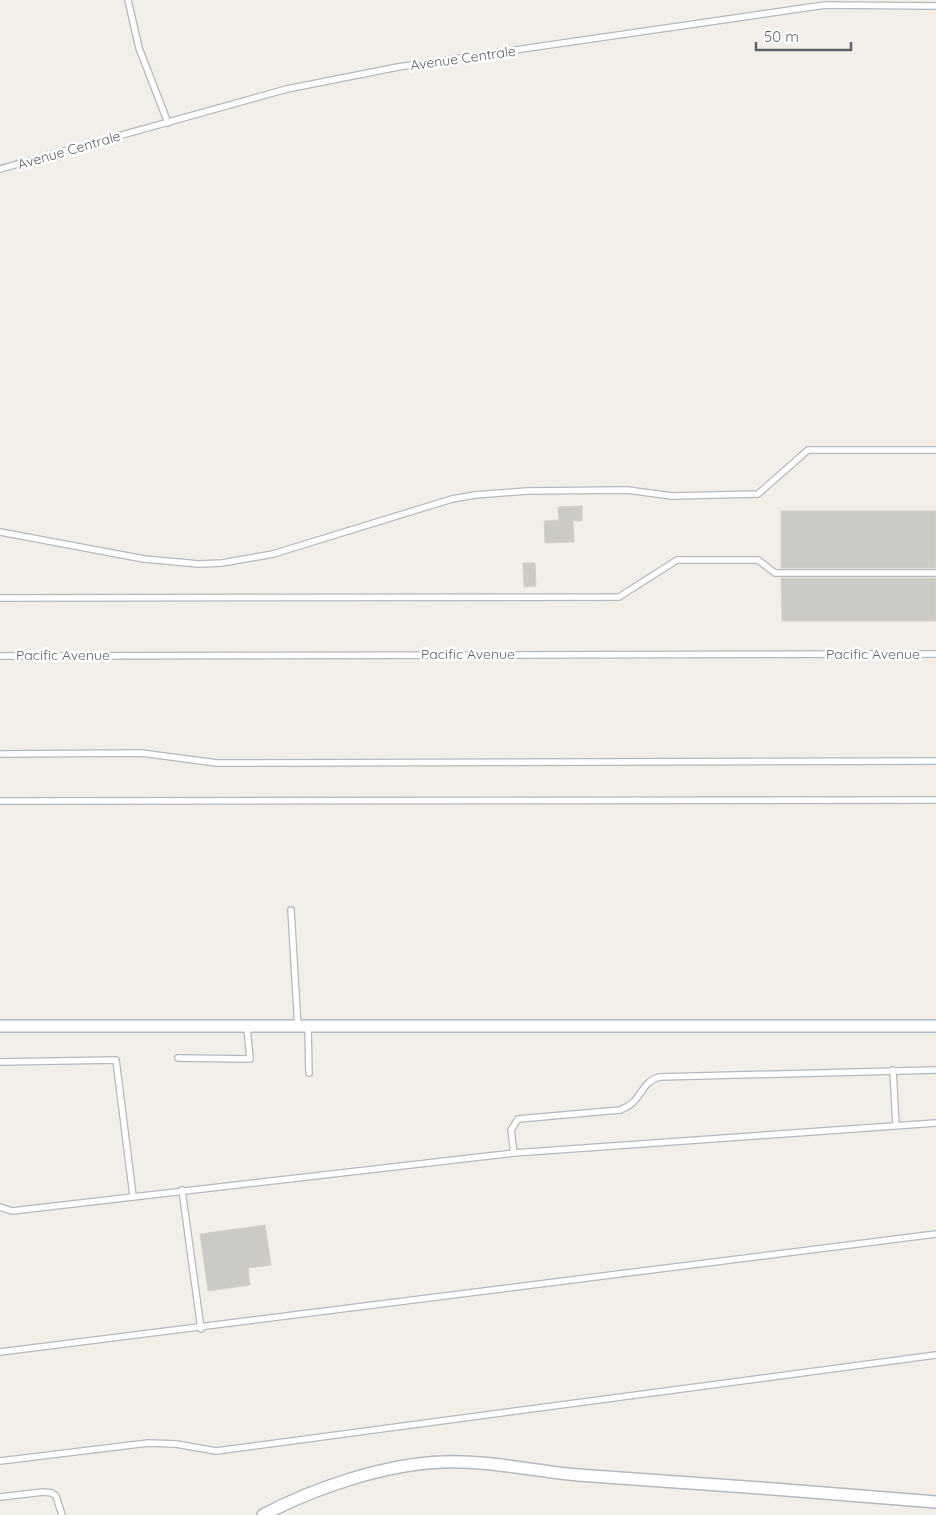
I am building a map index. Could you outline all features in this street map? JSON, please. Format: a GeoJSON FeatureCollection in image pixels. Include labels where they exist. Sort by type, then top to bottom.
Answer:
{"type":"FeatureCollection","features":[{"type":"Feature","properties":{"kind":"street"},"geometry":{"type":"LineString","coordinates":[[0,1026],[303,1028],[936,1026]]}},
{"type":"Feature","properties":{"kind":"street"},"geometry":{"type":"LineString","coordinates":[[263,1515],[343,1482],[416,1464],[443,1462],[481,1463],[568,1474],[936,1502]]}},
{"type":"Feature","properties":{"kind":"lane"},"geometry":{"type":"LineString","coordinates":[[128,0],[139,48],[168,123]]}},
{"type":"Feature","properties":{"kind":"lane","name":"Avenue Centrale"},"geometry":{"type":"LineString","coordinates":[[0,169],[287,88],[398,67],[826,3],[936,6]]}},
{"type":"Feature","properties":{"kind":"lane"},"geometry":{"type":"LineString","coordinates":[[0,532],[144,559],[199,564],[222,563],[273,554],[474,494],[617,490],[672,496],[758,494],[808,450],[936,450]]}},
{"type":"Feature","properties":{"kind":"lane"},"geometry":{"type":"LineString","coordinates":[[0,598],[619,598],[677,560],[758,560],[776,574],[936,573]]}},
{"type":"Feature","properties":{"kind":"lane","name":"Pacific Avenue"},"geometry":{"type":"LineString","coordinates":[[0,656],[936,654]]}},
{"type":"Feature","properties":{"kind":"lane"},"geometry":{"type":"LineString","coordinates":[[0,754],[142,753],[217,763],[936,761]]}},
{"type":"Feature","properties":{"kind":"lane"},"geometry":{"type":"LineString","coordinates":[[0,801],[936,800]]}},
{"type":"Feature","properties":{"kind":"lane"},"geometry":{"type":"LineString","coordinates":[[291,910],[309,1073]]}},
{"type":"Feature","properties":{"kind":"lane"},"geometry":{"type":"LineString","coordinates":[[178,1058],[250,1059],[247,1028]]}},
{"type":"Feature","properties":{"kind":"lane"},"geometry":{"type":"LineString","coordinates":[[0,1062],[116,1060],[133,1196]]}},
{"type":"Feature","properties":{"kind":"lane"},"geometry":{"type":"LineString","coordinates":[[893,1070],[896,1125]]}},
{"type":"Feature","properties":{"kind":"lane"},"geometry":{"type":"LineString","coordinates":[[514,1153],[511,1130],[518,1118],[620,1110],[634,1104],[647,1083],[659,1078],[936,1070]]}},
{"type":"Feature","properties":{"kind":"lane"},"geometry":{"type":"LineString","coordinates":[[0,1207],[12,1211],[514,1153],[936,1123]]}},
{"type":"Feature","properties":{"kind":"lane"},"geometry":{"type":"LineString","coordinates":[[182,1190],[201,1328]]}},
{"type":"Feature","properties":{"kind":"lane"},"geometry":{"type":"LineString","coordinates":[[0,1352],[936,1234]]}},
{"type":"Feature","properties":{"kind":"lane"},"geometry":{"type":"LineString","coordinates":[[0,1461],[148,1443],[176,1444],[216,1451],[936,1355]]}},
{"type":"Feature","properties":{"kind":"lane"},"geometry":{"type":"LineString","coordinates":[[0,1497],[48,1492],[56,1496],[62,1515]]}},
{"type":"Feature","properties":{"kind":"building"},"geometry":{"type":"Polygon","coordinates":[[[582,506],[582,521],[573,521],[574,542],[545,543],[544,521],[559,520],[558,507],[582,506]]]}},
{"type":"Feature","properties":{"kind":"building"},"geometry":{"type":"Polygon","coordinates":[[[781,511],[936,511],[936,568],[781,568],[781,511]]]}},
{"type":"Feature","properties":{"kind":"building"},"geometry":{"type":"Polygon","coordinates":[[[523,563],[535,563],[536,586],[524,587],[523,563]]]}},
{"type":"Feature","properties":{"kind":"building"},"geometry":{"type":"Polygon","coordinates":[[[781,578],[936,578],[936,621],[782,621],[781,578]]]}},
{"type":"Feature","properties":{"kind":"building"},"geometry":{"type":"Polygon","coordinates":[[[265,1225],[271,1265],[248,1268],[250,1285],[208,1291],[200,1234],[265,1225]]]}}]}
